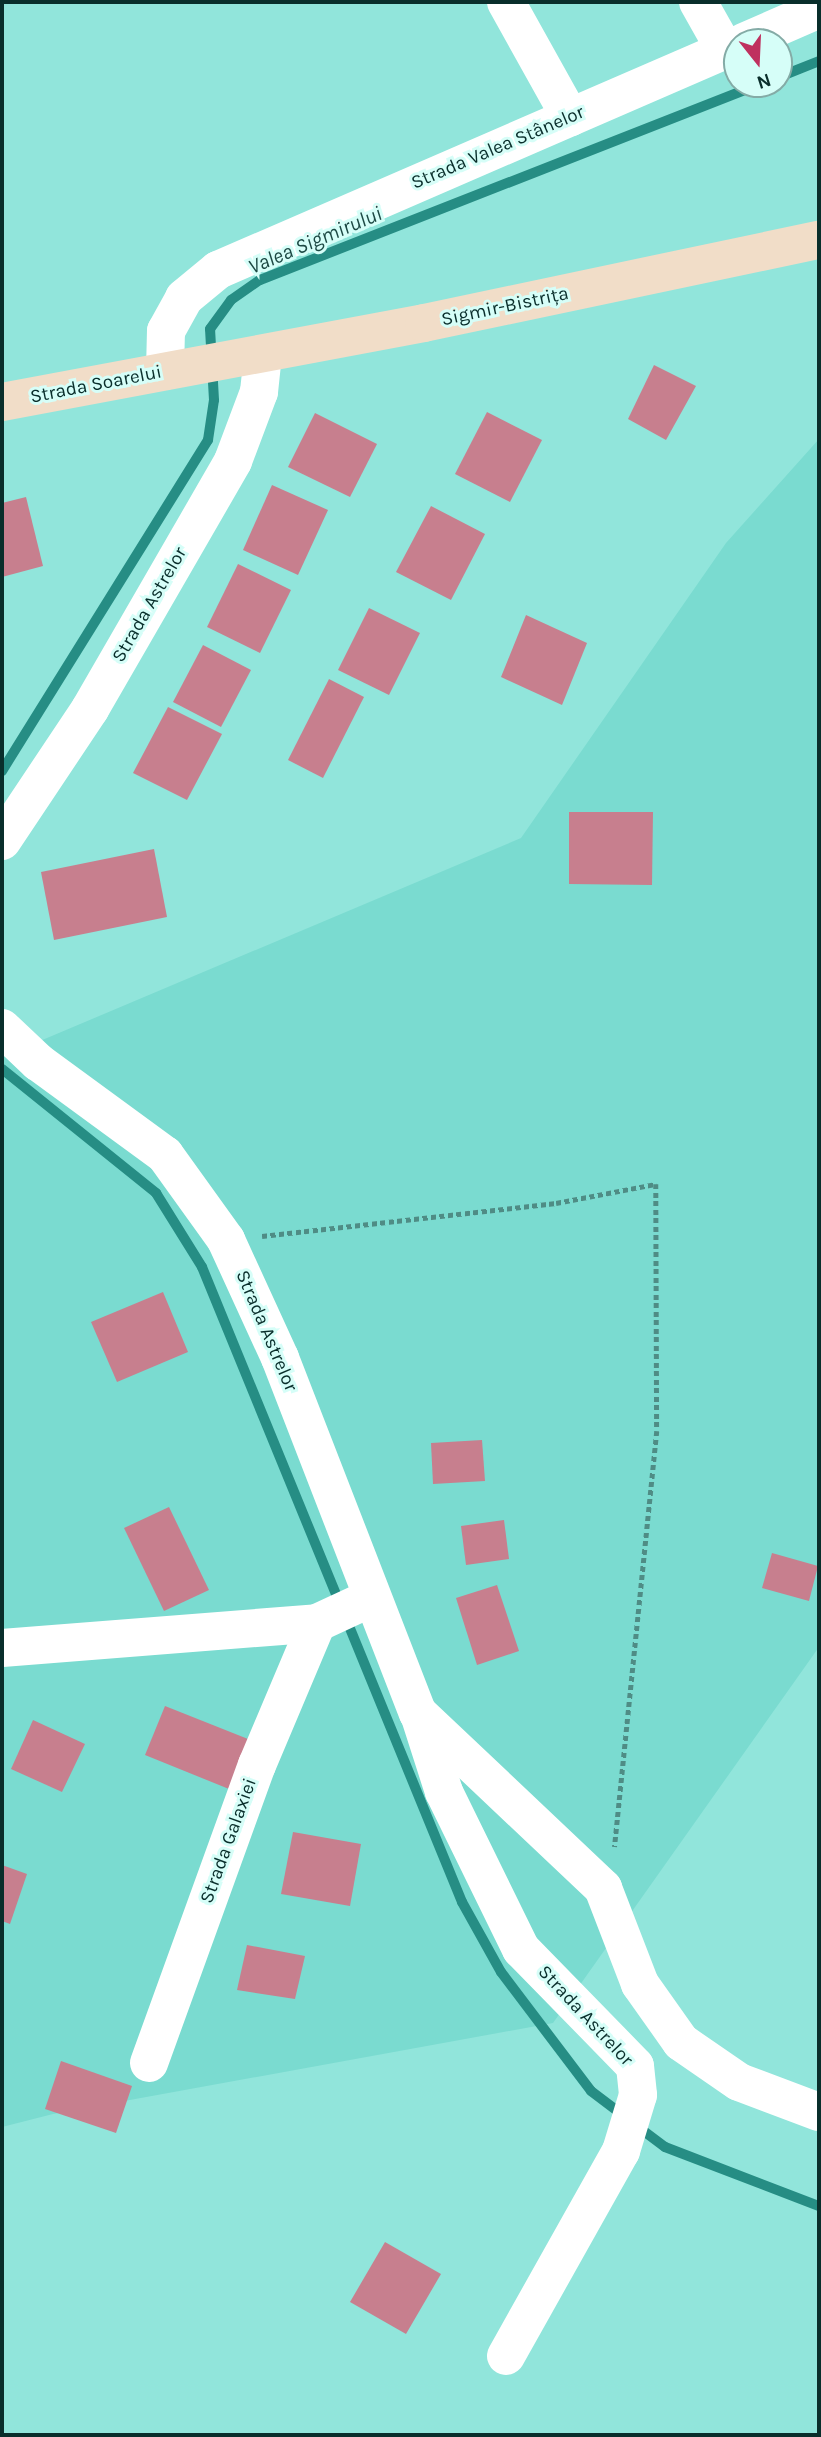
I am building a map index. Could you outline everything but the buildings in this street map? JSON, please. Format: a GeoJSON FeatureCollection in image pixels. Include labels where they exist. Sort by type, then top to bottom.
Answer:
{"type":"FeatureCollection","features":[{"type":"Feature","properties":{"kind":"main road","name":"Sigmir-Bistrița"},"geometry":{"type":"LineString","coordinates":[[211,363],[819,240]]}},
{"type":"Feature","properties":{"kind":"main road","name":"Strada Soarelui"},"geometry":{"type":"LineString","coordinates":[[2,402],[211,363]]}},
{"type":"Feature","properties":{"kind":"street"},"geometry":{"type":"LineString","coordinates":[[506,2],[570,117]]}},
{"type":"Feature","properties":{"kind":"street"},"geometry":{"type":"LineString","coordinates":[[698,2],[723,32]]}},
{"type":"Feature","properties":{"kind":"street","name":"Strada Valea Stânelor"},"geometry":{"type":"LineString","coordinates":[[776,28],[819,9]]}},
{"type":"Feature","properties":{"kind":"street","name":"Strada Valea Stânelor"},"geometry":{"type":"LineString","coordinates":[[211,363],[166,331],[184,298],[218,270],[723,51]]}},
{"type":"Feature","properties":{"kind":"street","name":"Strada Astrelor"},"geometry":{"type":"LineString","coordinates":[[2,841],[90,709],[233,461],[259,392],[211,363]]}},
{"type":"Feature","properties":{"kind":"street","name":"Strada Astrelor"},"geometry":{"type":"LineString","coordinates":[[2,1028],[38,1062],[165,1155],[226,1240],[280,1358],[362,1602],[418,1713],[444,1792],[522,1949],[635,2066],[638,2095],[621,2151],[506,2356]]}},
{"type":"Feature","properties":{"kind":"street"},"geometry":{"type":"LineString","coordinates":[[6,1636],[317,1623],[362,1602]]}},
{"type":"Feature","properties":{"kind":"street","name":"Strada Galaxiei"},"geometry":{"type":"LineString","coordinates":[[149,2063],[257,1765],[317,1623]]}},
{"type":"Feature","properties":{"kind":"street","name":"Strada Astrelor"},"geometry":{"type":"LineString","coordinates":[[418,1713],[603,1888],[640,1984],[681,2042],[739,2082],[819,2112]]}},
{"type":"Feature","properties":{"kind":"path"},"geometry":{"type":"LineString","coordinates":[[226,1240],[556,1203],[656,1184],[657,1431],[613,1859],[603,1888]]}},
{"type":"Feature","properties":{"kind":"shaded area"},"geometry":{"type":"Polygon","coordinates":[[[819,439],[819,1647],[553,2023],[53,2114],[2,2127],[2,1057],[521,838],[726,543],[819,439]]]}},
{"type":"Feature","properties":{"kind":"waterway","name":"Valea Sigmirului"},"geometry":{"type":"LineString","coordinates":[[793,71],[819,61]]}},
{"type":"Feature","properties":{"kind":"waterway","name":"Valea Sigmirului"},"geometry":{"type":"LineString","coordinates":[[2,771],[208,440],[214,400],[210,329],[231,300],[260,280],[724,98]]}},
{"type":"Feature","properties":{"kind":"waterway"},"geometry":{"type":"LineString","coordinates":[[2,1069],[156,1193],[202,1267],[462,1902],[501,1972],[591,2091],[624,2116]]}},
{"type":"Feature","properties":{"kind":"waterway"},"geometry":{"type":"LineString","coordinates":[[637,2126],[665,2147],[819,2206]]}}]}
